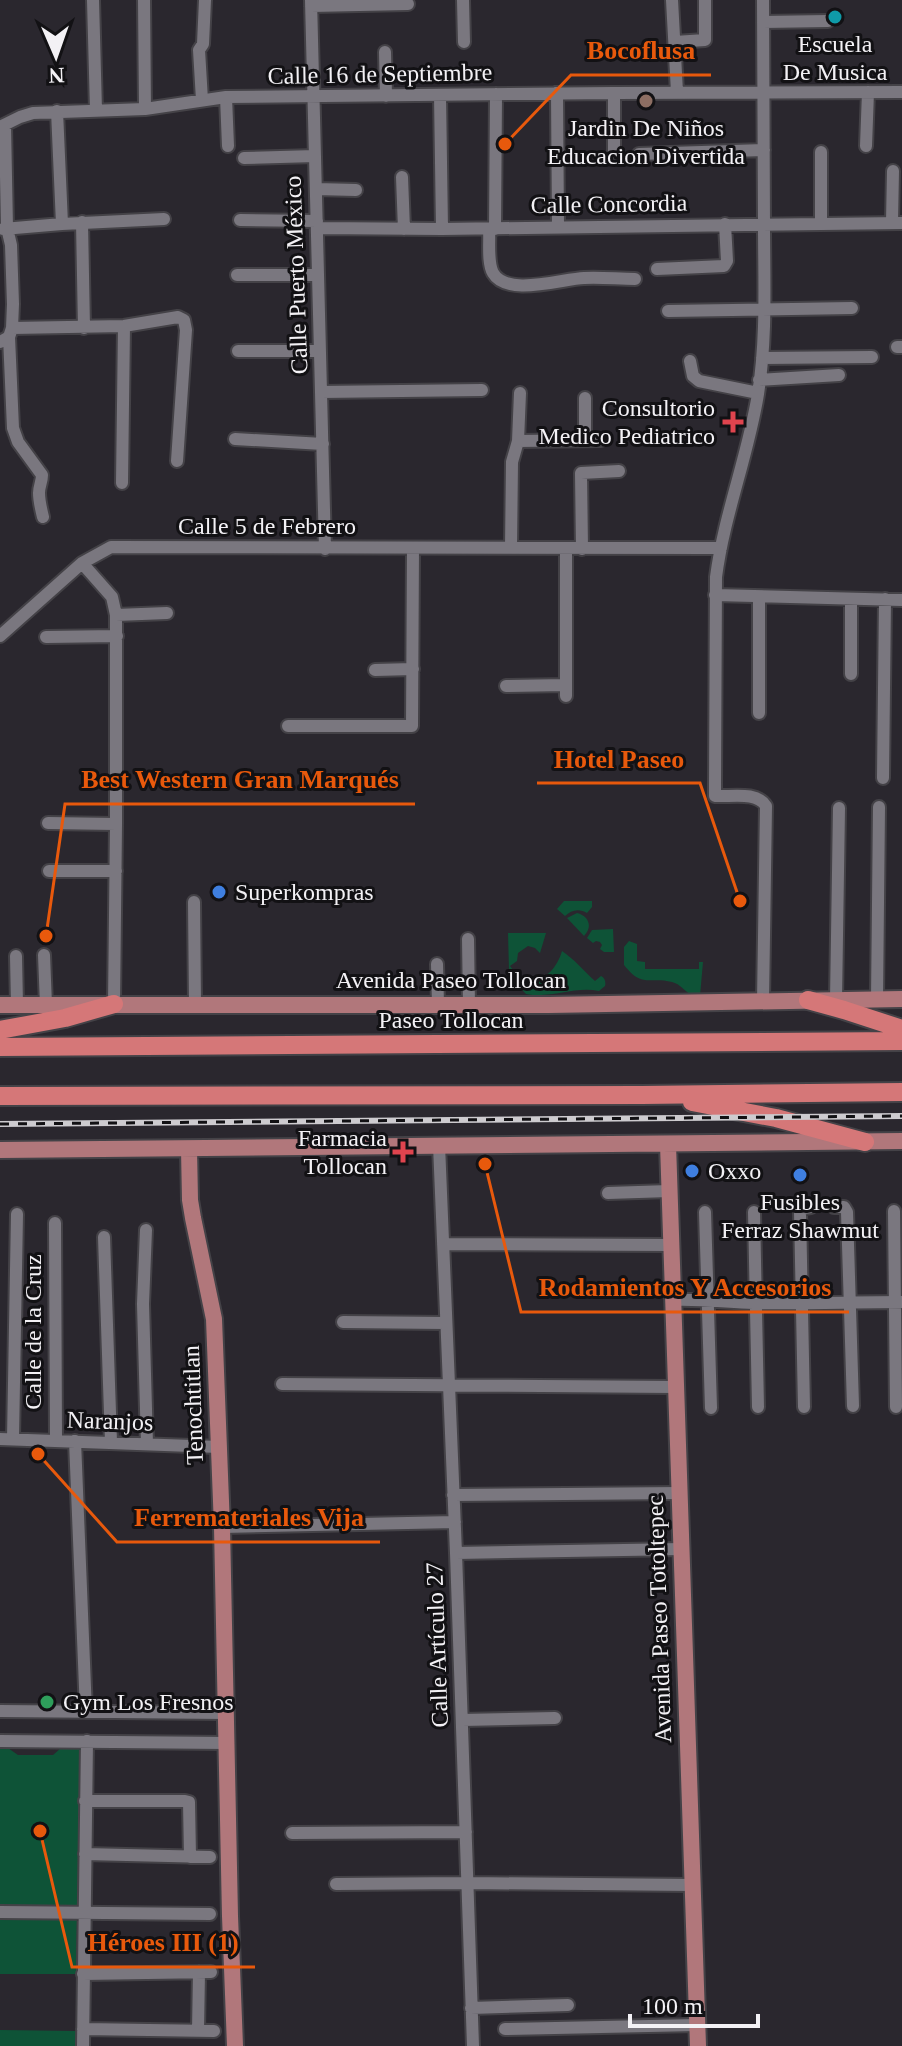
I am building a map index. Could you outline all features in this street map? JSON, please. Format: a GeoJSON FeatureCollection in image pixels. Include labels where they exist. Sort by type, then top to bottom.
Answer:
{"type":"FeatureCollection","features":[{"type":"Feature","properties":{"kind":"highway"},"geometry":{"type":"LineString","coordinates":[[808,1000],[902,1029]]}},
{"type":"Feature","properties":{"kind":"highway"},"geometry":{"type":"LineString","coordinates":[[0,1030],[65,1018],[114,1004]]}},
{"type":"Feature","properties":{"kind":"highway","name":"Paseo Tollocan"},"geometry":{"type":"LineString","coordinates":[[0,1047],[902,1041]]}},
{"type":"Feature","properties":{"kind":"highway"},"geometry":{"type":"LineString","coordinates":[[0,1096],[902,1092]]}},
{"type":"Feature","properties":{"kind":"highway"},"geometry":{"type":"LineString","coordinates":[[642,1095],[776,1118],[865,1142]]}},
{"type":"Feature","properties":{"kind":"main road","name":"Avenida Paseo Tollocan"},"geometry":{"type":"LineString","coordinates":[[8,1005],[469,1005],[902,999]]}},
{"type":"Feature","properties":{"kind":"main road"},"geometry":{"type":"LineString","coordinates":[[0,1150],[902,1141]]}},
{"type":"Feature","properties":{"kind":"main road","name":"Avenida Paseo Totoltepec"},"geometry":{"type":"LineString","coordinates":[[668,1144],[698,2046]]}},
{"type":"Feature","properties":{"kind":"main road","name":"Tenochtitlan"},"geometry":{"type":"LineString","coordinates":[[189,1149],[191,1209],[214,1319],[235,2046]]}},
{"type":"Feature","properties":{"kind":"street"},"geometry":{"type":"LineString","coordinates":[[93,0],[96,110]]}},
{"type":"Feature","properties":{"kind":"street"},"geometry":{"type":"LineString","coordinates":[[144,0],[145,109]]}},
{"type":"Feature","properties":{"kind":"street"},"geometry":{"type":"LineString","coordinates":[[202,100],[199,50],[203,44],[205,0]]}},
{"type":"Feature","properties":{"kind":"street"},"geometry":{"type":"LineString","coordinates":[[463,0],[464,42]]}},
{"type":"Feature","properties":{"kind":"street"},"geometry":{"type":"LineString","coordinates":[[672,0],[677,92]]}},
{"type":"Feature","properties":{"kind":"street"},"geometry":{"type":"LineString","coordinates":[[675,42],[705,40],[705,0]]}},
{"type":"Feature","properties":{"kind":"street"},"geometry":{"type":"LineString","coordinates":[[763,0],[762,358],[759,386],[721,548],[715,595],[715,796],[755,797],[764,802],[767,811],[763,1001]]}},
{"type":"Feature","properties":{"kind":"street"},"geometry":{"type":"LineString","coordinates":[[311,3],[408,4]]}},
{"type":"Feature","properties":{"kind":"street","name":"Calle Puerto México"},"geometry":{"type":"LineString","coordinates":[[311,3],[325,549]]}},
{"type":"Feature","properties":{"kind":"street"},"geometry":{"type":"LineString","coordinates":[[763,22],[828,21]]}},
{"type":"Feature","properties":{"kind":"street"},"geometry":{"type":"LineString","coordinates":[[385,52],[386,96]]}},
{"type":"Feature","properties":{"kind":"street"},"geometry":{"type":"LineString","coordinates":[[866,146],[868,92]]}},
{"type":"Feature","properties":{"kind":"street","name":"Calle 16 de Septiembre"},"geometry":{"type":"LineString","coordinates":[[2,126],[26,115],[57,111],[145,109],[226,97],[902,92]]}},
{"type":"Feature","properties":{"kind":"street"},"geometry":{"type":"LineString","coordinates":[[557,93],[558,227]]}},
{"type":"Feature","properties":{"kind":"street"},"geometry":{"type":"LineString","coordinates":[[614,93],[614,152]]}},
{"type":"Feature","properties":{"kind":"street"},"geometry":{"type":"LineString","coordinates":[[496,94],[491,268],[497,278],[507,284],[549,283],[579,278],[635,279]]}},
{"type":"Feature","properties":{"kind":"street"},"geometry":{"type":"LineString","coordinates":[[440,95],[442,229]]}},
{"type":"Feature","properties":{"kind":"street"},"geometry":{"type":"LineString","coordinates":[[226,97],[228,146]]}},
{"type":"Feature","properties":{"kind":"street"},"geometry":{"type":"LineString","coordinates":[[57,111],[62,224]]}},
{"type":"Feature","properties":{"kind":"street"},"geometry":{"type":"LineString","coordinates":[[2,126],[4,229],[12,267],[7,336],[13,428],[18,442],[42,475],[39,497],[43,517]]}},
{"type":"Feature","properties":{"kind":"street"},"geometry":{"type":"LineString","coordinates":[[639,154],[764,150]]}},
{"type":"Feature","properties":{"kind":"street"},"geometry":{"type":"LineString","coordinates":[[821,152],[821,223]]}},
{"type":"Feature","properties":{"kind":"street"},"geometry":{"type":"LineString","coordinates":[[244,158],[315,156]]}},
{"type":"Feature","properties":{"kind":"street"},"geometry":{"type":"LineString","coordinates":[[893,171],[897,222]]}},
{"type":"Feature","properties":{"kind":"street"},"geometry":{"type":"LineString","coordinates":[[402,177],[404,229]]}},
{"type":"Feature","properties":{"kind":"street"},"geometry":{"type":"LineString","coordinates":[[316,189],[356,190]]}},
{"type":"Feature","properties":{"kind":"street"},"geometry":{"type":"LineString","coordinates":[[4,229],[164,219]]}},
{"type":"Feature","properties":{"kind":"street","name":"Calle Concordia"},"geometry":{"type":"LineString","coordinates":[[240,220],[404,229],[897,222]]}},
{"type":"Feature","properties":{"kind":"street"},"geometry":{"type":"LineString","coordinates":[[82,222],[84,328]]}},
{"type":"Feature","properties":{"kind":"street"},"geometry":{"type":"LineString","coordinates":[[657,269],[725,265],[725,224]]}},
{"type":"Feature","properties":{"kind":"street"},"geometry":{"type":"LineString","coordinates":[[237,275],[318,275]]}},
{"type":"Feature","properties":{"kind":"street"},"geometry":{"type":"LineString","coordinates":[[668,311],[852,308]]}},
{"type":"Feature","properties":{"kind":"street"},"geometry":{"type":"LineString","coordinates":[[7,336],[124,326],[178,317],[184,320],[177,461]]}},
{"type":"Feature","properties":{"kind":"street"},"geometry":{"type":"LineString","coordinates":[[122,483],[124,326]]}},
{"type":"Feature","properties":{"kind":"street"},"geometry":{"type":"LineString","coordinates":[[238,351],[320,351]]}},
{"type":"Feature","properties":{"kind":"street"},"geometry":{"type":"LineString","coordinates":[[762,358],[872,357]]}},
{"type":"Feature","properties":{"kind":"street"},"geometry":{"type":"LineString","coordinates":[[690,361],[693,376],[699,381],[759,386],[839,375]]}},
{"type":"Feature","properties":{"kind":"street"},"geometry":{"type":"LineString","coordinates":[[321,392],[482,390]]}},
{"type":"Feature","properties":{"kind":"street"},"geometry":{"type":"LineString","coordinates":[[511,548],[512,462],[518,441],[520,393]]}},
{"type":"Feature","properties":{"kind":"street"},"geometry":{"type":"LineString","coordinates":[[585,398],[585,440]]}},
{"type":"Feature","properties":{"kind":"street"},"geometry":{"type":"LineString","coordinates":[[235,439],[323,444]]}},
{"type":"Feature","properties":{"kind":"street"},"geometry":{"type":"LineString","coordinates":[[518,441],[601,440]]}},
{"type":"Feature","properties":{"kind":"street"},"geometry":{"type":"LineString","coordinates":[[582,549],[581,473],[619,471]]}},
{"type":"Feature","properties":{"kind":"street","name":"Calle 5 de Febrero"},"geometry":{"type":"LineString","coordinates":[[0,636],[82,563],[101,551],[116,547],[721,548]]}},
{"type":"Feature","properties":{"kind":"street"},"geometry":{"type":"LineString","coordinates":[[288,726],[412,726],[413,548]]}},
{"type":"Feature","properties":{"kind":"street"},"geometry":{"type":"LineString","coordinates":[[506,686],[566,690],[566,549]]}},
{"type":"Feature","properties":{"kind":"street"},"geometry":{"type":"LineString","coordinates":[[82,563],[112,597],[116,615],[114,1004]]}},
{"type":"Feature","properties":{"kind":"street"},"geometry":{"type":"LineString","coordinates":[[715,595],[902,600]]}},
{"type":"Feature","properties":{"kind":"street"},"geometry":{"type":"LineString","coordinates":[[759,597],[759,713]]}},
{"type":"Feature","properties":{"kind":"street"},"geometry":{"type":"LineString","coordinates":[[851,599],[851,674]]}},
{"type":"Feature","properties":{"kind":"street"},"geometry":{"type":"LineString","coordinates":[[883,778],[885,599]]}},
{"type":"Feature","properties":{"kind":"street"},"geometry":{"type":"LineString","coordinates":[[116,615],[167,613]]}},
{"type":"Feature","properties":{"kind":"street"},"geometry":{"type":"LineString","coordinates":[[46,637],[117,636]]}},
{"type":"Feature","properties":{"kind":"street"},"geometry":{"type":"LineString","coordinates":[[375,670],[413,669]]}},
{"type":"Feature","properties":{"kind":"street"},"geometry":{"type":"LineString","coordinates":[[877,999],[879,807]]}},
{"type":"Feature","properties":{"kind":"street"},"geometry":{"type":"LineString","coordinates":[[836,1000],[839,808]]}},
{"type":"Feature","properties":{"kind":"street"},"geometry":{"type":"LineString","coordinates":[[48,823],[116,824]]}},
{"type":"Feature","properties":{"kind":"street"},"geometry":{"type":"LineString","coordinates":[[49,871],[116,871]]}},
{"type":"Feature","properties":{"kind":"street"},"geometry":{"type":"LineString","coordinates":[[194,902],[195,1005]]}},
{"type":"Feature","properties":{"kind":"street"},"geometry":{"type":"LineString","coordinates":[[468,939],[469,1005]]}},
{"type":"Feature","properties":{"kind":"street"},"geometry":{"type":"LineString","coordinates":[[44,955],[46,1005]]}},
{"type":"Feature","properties":{"kind":"street"},"geometry":{"type":"LineString","coordinates":[[8,1005],[16,956]]}},
{"type":"Feature","properties":{"kind":"street"},"geometry":{"type":"LineString","coordinates":[[437,964],[438,1005]]}},
{"type":"Feature","properties":{"kind":"street","name":"Calle Artículo 27"},"geometry":{"type":"LineString","coordinates":[[439,1145],[473,2046]]}},
{"type":"Feature","properties":{"kind":"street"},"geometry":{"type":"LineString","coordinates":[[608,1193],[669,1191]]}},
{"type":"Feature","properties":{"kind":"street"},"geometry":{"type":"LineString","coordinates":[[804,1407],[800,1212],[811,1207]]}},
{"type":"Feature","properties":{"kind":"street"},"geometry":{"type":"LineString","coordinates":[[834,1207],[844,1207],[847,1212],[853,1406]]}},
{"type":"Feature","properties":{"kind":"street"},"geometry":{"type":"LineString","coordinates":[[894,1211],[899,1302],[896,1407]]}},
{"type":"Feature","properties":{"kind":"street"},"geometry":{"type":"LineString","coordinates":[[705,1212],[713,1302],[711,1408]]}},
{"type":"Feature","properties":{"kind":"street"},"geometry":{"type":"LineString","coordinates":[[754,1212],[758,1407]]}},
{"type":"Feature","properties":{"kind":"street"},"geometry":{"type":"LineString","coordinates":[[7,1439],[17,1214]]}},
{"type":"Feature","properties":{"kind":"street","name":"Calle de la Cruz"},"geometry":{"type":"LineString","coordinates":[[55,1223],[56,1440]]}},
{"type":"Feature","properties":{"kind":"street"},"geometry":{"type":"LineString","coordinates":[[146,1230],[143,1304],[147,1444]]}},
{"type":"Feature","properties":{"kind":"street"},"geometry":{"type":"LineString","coordinates":[[104,1237],[111,1442]]}},
{"type":"Feature","properties":{"kind":"street"},"geometry":{"type":"LineString","coordinates":[[443,1244],[671,1245]]}},
{"type":"Feature","properties":{"kind":"street"},"geometry":{"type":"LineString","coordinates":[[673,1303],[899,1302]]}},
{"type":"Feature","properties":{"kind":"street"},"geometry":{"type":"LineString","coordinates":[[343,1322],[446,1323]]}},
{"type":"Feature","properties":{"kind":"street"},"geometry":{"type":"LineString","coordinates":[[282,1384],[675,1387]]}},
{"type":"Feature","properties":{"kind":"street","name":"Naranjos"},"geometry":{"type":"LineString","coordinates":[[7,1439],[219,1447]]}},
{"type":"Feature","properties":{"kind":"street"},"geometry":{"type":"LineString","coordinates":[[75,1441],[86,1712]]}},
{"type":"Feature","properties":{"kind":"street"},"geometry":{"type":"LineString","coordinates":[[453,1495],[680,1493]]}},
{"type":"Feature","properties":{"kind":"street"},"geometry":{"type":"LineString","coordinates":[[222,1527],[455,1522]]}},
{"type":"Feature","properties":{"kind":"street"},"geometry":{"type":"LineString","coordinates":[[456,1553],[682,1549]]}},
{"type":"Feature","properties":{"kind":"street"},"geometry":{"type":"LineString","coordinates":[[0,1711],[226,1713]]}},
{"type":"Feature","properties":{"kind":"street"},"geometry":{"type":"LineString","coordinates":[[462,1720],[555,1718]]}},
{"type":"Feature","properties":{"kind":"street"},"geometry":{"type":"LineString","coordinates":[[0,1741],[227,1743]]}},
{"type":"Feature","properties":{"kind":"street"},"geometry":{"type":"LineString","coordinates":[[83,2046],[87,1741]]}},
{"type":"Feature","properties":{"kind":"street"},"geometry":{"type":"LineString","coordinates":[[85,1801],[189,1802],[190,1857]]}},
{"type":"Feature","properties":{"kind":"street"},"geometry":{"type":"LineString","coordinates":[[292,1833],[466,1832]]}},
{"type":"Feature","properties":{"kind":"street"},"geometry":{"type":"LineString","coordinates":[[85,1854],[210,1857]]}},
{"type":"Feature","properties":{"kind":"street"},"geometry":{"type":"LineString","coordinates":[[336,1884],[692,1885]]}},
{"type":"Feature","properties":{"kind":"street"},"geometry":{"type":"LineString","coordinates":[[0,1912],[210,1914]]}},
{"type":"Feature","properties":{"kind":"street"},"geometry":{"type":"LineString","coordinates":[[83,1974],[205,1972],[198,2031]]}},
{"type":"Feature","properties":{"kind":"street"},"geometry":{"type":"LineString","coordinates":[[471,2008],[568,2005]]}},
{"type":"Feature","properties":{"kind":"street"},"geometry":{"type":"LineString","coordinates":[[505,2029],[697,2025]]}},
{"type":"Feature","properties":{"kind":"street"},"geometry":{"type":"LineString","coordinates":[[83,2029],[214,2031]]}},
{"type":"Feature","properties":{"kind":"green space"},"geometry":{"type":"Polygon","coordinates":[[[564,901],[592,901],[592,907],[587,913],[575,910],[565,916],[557,909],[564,901]]]}},
{"type":"Feature","properties":{"kind":"green space"},"geometry":{"type":"Polygon","coordinates":[[[577,913],[588,922],[584,936],[567,918],[577,913]]]}},
{"type":"Feature","properties":{"kind":"green space"},"geometry":{"type":"Polygon","coordinates":[[[613,929],[614,952],[604,952],[600,949],[600,942],[593,943],[587,938],[592,930],[613,929]]]}},
{"type":"Feature","properties":{"kind":"green space"},"geometry":{"type":"Polygon","coordinates":[[[508,933],[546,933],[540,953],[528,946],[518,953],[517,961],[510,966],[525,979],[540,979],[547,975],[562,951],[595,981],[601,976],[605,986],[599,991],[526,994],[510,977],[508,933]]]}},
{"type":"Feature","properties":{"kind":"green space"},"geometry":{"type":"Polygon","coordinates":[[[629,941],[637,944],[637,961],[645,962],[645,969],[699,969],[699,962],[703,962],[700,996],[691,995],[672,982],[636,977],[624,965],[624,947],[629,941]]]}},
{"type":"Feature","properties":{"kind":"green space"},"geometry":{"type":"Polygon","coordinates":[[[0,1748],[8,1748],[18,1755],[53,1755],[61,1748],[82,1749],[79,1907],[0,1906],[0,1748]]]}},
{"type":"Feature","properties":{"kind":"green space"},"geometry":{"type":"Polygon","coordinates":[[[0,1917],[77,1918],[76,1974],[0,1974],[0,1917]]]}},
{"type":"Feature","properties":{"kind":"green space"},"geometry":{"type":"Polygon","coordinates":[[[0,2030],[76,2031],[76,2046],[0,2046],[0,2030]]]}},
{"type":"Feature","properties":{"kind":"railway"},"geometry":{"type":"LineString","coordinates":[[0,1124],[902,1116]]}},
{"type":"Feature","properties":{"kind":"place","name":"Escuela De Musica"},"geometry":{"type":"Point","coordinates":[835,17]}},
{"type":"Feature","properties":{"kind":"place","name":"Jardin De Niños Educacion Divertida"},"geometry":{"type":"Point","coordinates":[646,101]}},
{"type":"Feature","properties":{"kind":"place","name":"Bocoflusa"},"geometry":{"type":"Point","coordinates":[505,144]}},
{"type":"Feature","properties":{"kind":"place","name":"Consultorio Medico Pediatrico"},"geometry":{"type":"Point","coordinates":[733,422]}},
{"type":"Feature","properties":{"kind":"place","name":"Superkompras"},"geometry":{"type":"Point","coordinates":[219,892]}},
{"type":"Feature","properties":{"kind":"place","name":"Hotel Paseo"},"geometry":{"type":"Point","coordinates":[740,901]}},
{"type":"Feature","properties":{"kind":"place","name":"Best Western Gran Marqués"},"geometry":{"type":"Point","coordinates":[46,936]}},
{"type":"Feature","properties":{"kind":"place","name":"Farmacia Tollocan"},"geometry":{"type":"Point","coordinates":[403,1152]}},
{"type":"Feature","properties":{"kind":"place","name":"Rodamientos Y Accesorios"},"geometry":{"type":"Point","coordinates":[485,1164]}},
{"type":"Feature","properties":{"kind":"place","name":"Oxxo"},"geometry":{"type":"Point","coordinates":[692,1171]}},
{"type":"Feature","properties":{"kind":"place","name":"Fusibles Ferraz Shawmut"},"geometry":{"type":"Point","coordinates":[800,1175]}},
{"type":"Feature","properties":{"kind":"place","name":"Ferremateriales Vija"},"geometry":{"type":"Point","coordinates":[38,1454]}},
{"type":"Feature","properties":{"kind":"place","name":"Gym Los Fresnos"},"geometry":{"type":"Point","coordinates":[47,1702]}},
{"type":"Feature","properties":{"kind":"place","name":"Héroes III (1)"},"geometry":{"type":"Point","coordinates":[40,1831]}}]}
